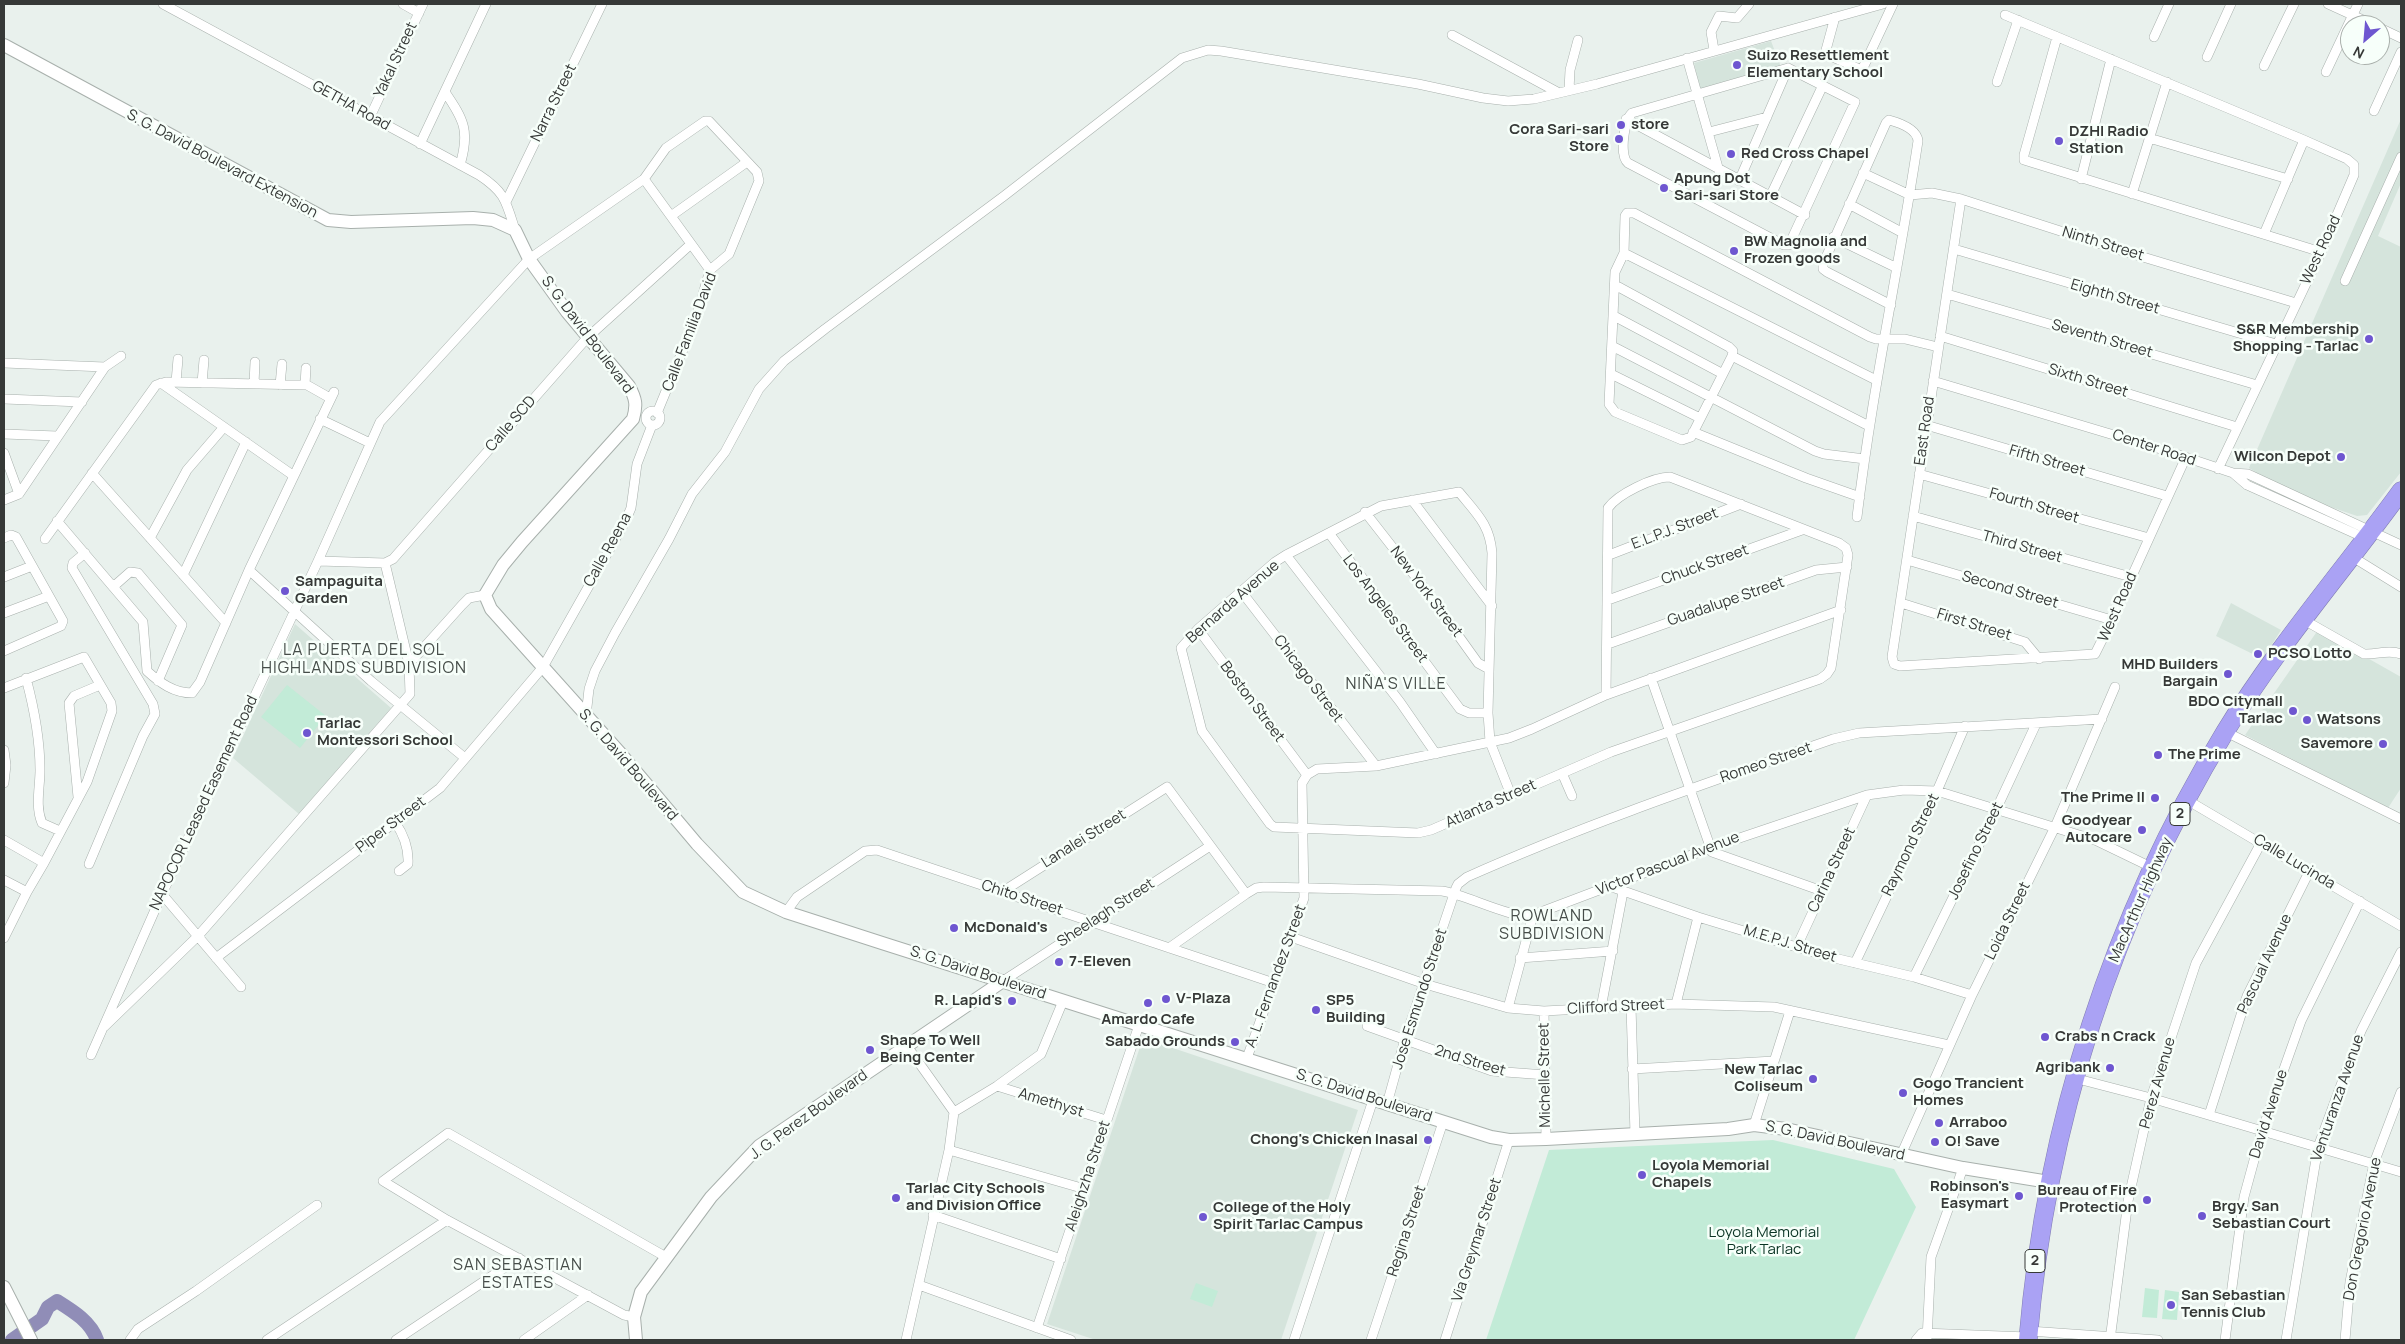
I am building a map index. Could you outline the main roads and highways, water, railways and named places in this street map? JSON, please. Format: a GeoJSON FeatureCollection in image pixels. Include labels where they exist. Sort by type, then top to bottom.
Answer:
{"type":"FeatureCollection","features":[{"type":"Feature","properties":{"kind":"highway","name":"MacArthur Highway"},"geometry":{"type":"LineString","coordinates":[[2028,1336],[2035,1263],[2058,1139],[2074,1078],[2106,980],[2130,918],[2187,800],[2226,732],[2304,620],[2351,556],[2400,495]]}},
{"type":"Feature","properties":{"kind":"waterway"},"geometry":{"type":"LineString","coordinates":[[12,1340],[42,1319],[48,1307],[57,1301],[86,1322],[97,1340]]}},
{"type":"Feature","properties":{"kind":"place","name":"Suizo Resettlement Elementary School"},"geometry":{"type":"Point","coordinates":[1737,65]}},
{"type":"Feature","properties":{"kind":"place","name":"store"},"geometry":{"type":"Point","coordinates":[1621,125]}},
{"type":"Feature","properties":{"kind":"place","name":"Cora Sari-sari Store"},"geometry":{"type":"Point","coordinates":[1619,139]}},
{"type":"Feature","properties":{"kind":"place","name":"DZHI Radio Station"},"geometry":{"type":"Point","coordinates":[2059,141]}},
{"type":"Feature","properties":{"kind":"place","name":"Red Cross Chapel"},"geometry":{"type":"Point","coordinates":[1731,154]}},
{"type":"Feature","properties":{"kind":"place","name":"Apung Dot Sari-sari Store"},"geometry":{"type":"Point","coordinates":[1664,188]}},
{"type":"Feature","properties":{"kind":"place","name":"BW Magnolia and Frozen goods"},"geometry":{"type":"Point","coordinates":[1734,251]}},
{"type":"Feature","properties":{"kind":"place","name":"S&R Membership Shopping - Tarlac"},"geometry":{"type":"Point","coordinates":[2369,339]}},
{"type":"Feature","properties":{"kind":"place","name":"Wilcon Depot"},"geometry":{"type":"Point","coordinates":[2341,457]}},
{"type":"Feature","properties":{"kind":"place","name":"Sampaguita Garden"},"geometry":{"type":"Point","coordinates":[285,591]}},
{"type":"Feature","properties":{"kind":"place","name":"PCSO Lotto"},"geometry":{"type":"Point","coordinates":[2258,654]}},
{"type":"Feature","properties":{"kind":"place","name":"MHD Builders Bargain"},"geometry":{"type":"Point","coordinates":[2228,674]}},
{"type":"Feature","properties":{"kind":"place","name":"BDO Citymall Tarlac"},"geometry":{"type":"Point","coordinates":[2293,711]}},
{"type":"Feature","properties":{"kind":"place","name":"Watsons"},"geometry":{"type":"Point","coordinates":[2307,720]}},
{"type":"Feature","properties":{"kind":"place","name":"Tarlac Montessori School"},"geometry":{"type":"Point","coordinates":[307,733]}},
{"type":"Feature","properties":{"kind":"place","name":"Savemore"},"geometry":{"type":"Point","coordinates":[2383,744]}},
{"type":"Feature","properties":{"kind":"place","name":"The Prime"},"geometry":{"type":"Point","coordinates":[2158,755]}},
{"type":"Feature","properties":{"kind":"place","name":"The Prime II"},"geometry":{"type":"Point","coordinates":[2155,798]}},
{"type":"Feature","properties":{"kind":"place","name":"Goodyear Autocare"},"geometry":{"type":"Point","coordinates":[2142,830]}},
{"type":"Feature","properties":{"kind":"place","name":"McDonald's"},"geometry":{"type":"Point","coordinates":[954,928]}},
{"type":"Feature","properties":{"kind":"place","name":"7-Eleven"},"geometry":{"type":"Point","coordinates":[1059,962]}},
{"type":"Feature","properties":{"kind":"place","name":"V-Plaza"},"geometry":{"type":"Point","coordinates":[1166,999]}},
{"type":"Feature","properties":{"kind":"place","name":"R. Lapid's"},"geometry":{"type":"Point","coordinates":[1012,1001]}},
{"type":"Feature","properties":{"kind":"place","name":"Amardo Cafe"},"geometry":{"type":"Point","coordinates":[1148,1003]}},
{"type":"Feature","properties":{"kind":"place","name":"SP5 Building"},"geometry":{"type":"Point","coordinates":[1316,1010]}},
{"type":"Feature","properties":{"kind":"place","name":"Crabs n Crack"},"geometry":{"type":"Point","coordinates":[2045,1037]}},
{"type":"Feature","properties":{"kind":"place","name":"Sabado Grounds"},"geometry":{"type":"Point","coordinates":[1235,1042]}},
{"type":"Feature","properties":{"kind":"place","name":"Shape To Well Being Center"},"geometry":{"type":"Point","coordinates":[870,1050]}},
{"type":"Feature","properties":{"kind":"place","name":"Agribank"},"geometry":{"type":"Point","coordinates":[2110,1068]}},
{"type":"Feature","properties":{"kind":"place","name":"New Tarlac Coliseum"},"geometry":{"type":"Point","coordinates":[1813,1079]}},
{"type":"Feature","properties":{"kind":"place","name":"Gogo Trancient Homes"},"geometry":{"type":"Point","coordinates":[1903,1093]}},
{"type":"Feature","properties":{"kind":"place","name":"Arraboo"},"geometry":{"type":"Point","coordinates":[1939,1123]}},
{"type":"Feature","properties":{"kind":"place","name":"Chong's Chicken Inasal"},"geometry":{"type":"Point","coordinates":[1428,1140]}},
{"type":"Feature","properties":{"kind":"place","name":"O! Save"},"geometry":{"type":"Point","coordinates":[1935,1142]}},
{"type":"Feature","properties":{"kind":"place","name":"Loyola Memorial Chapels"},"geometry":{"type":"Point","coordinates":[1642,1175]}},
{"type":"Feature","properties":{"kind":"place","name":"Robinson's Easymart"},"geometry":{"type":"Point","coordinates":[2019,1196]}},
{"type":"Feature","properties":{"kind":"place","name":"Tarlac City Schools and Division Office"},"geometry":{"type":"Point","coordinates":[896,1198]}},
{"type":"Feature","properties":{"kind":"place","name":"Bureau of Fire Protection"},"geometry":{"type":"Point","coordinates":[2147,1200]}},
{"type":"Feature","properties":{"kind":"place","name":"Brgy. San Sebastian Court"},"geometry":{"type":"Point","coordinates":[2202,1216]}},
{"type":"Feature","properties":{"kind":"place","name":"College of the Holy Spirit Tarlac Campus"},"geometry":{"type":"Point","coordinates":[1203,1217]}},
{"type":"Feature","properties":{"kind":"place","name":"San Sebastian Tennis Club"},"geometry":{"type":"Point","coordinates":[2171,1305]}},
{"type":"Feature","properties":{"kind":"district","name":"LA PUERTA DEL SOL HIGHLANDS SUBDIVISION"},"geometry":{"type":"Point","coordinates":[364,660]}},
{"type":"Feature","properties":{"kind":"district","name":"NIÑA'S VILLE"},"geometry":{"type":"Point","coordinates":[1396,685]}},
{"type":"Feature","properties":{"kind":"district","name":"ROWLAND SUBDIVISION"},"geometry":{"type":"Point","coordinates":[1552,926]}},
{"type":"Feature","properties":{"kind":"district","name":"SAN SEBASTIAN ESTATES"},"geometry":{"type":"Point","coordinates":[518,1275]}},
{"type":"Feature","properties":{"kind":"park label","name":"Loyola Memorial Park Tarlac"},"geometry":{"type":"Point","coordinates":[1764,1242]}}]}
